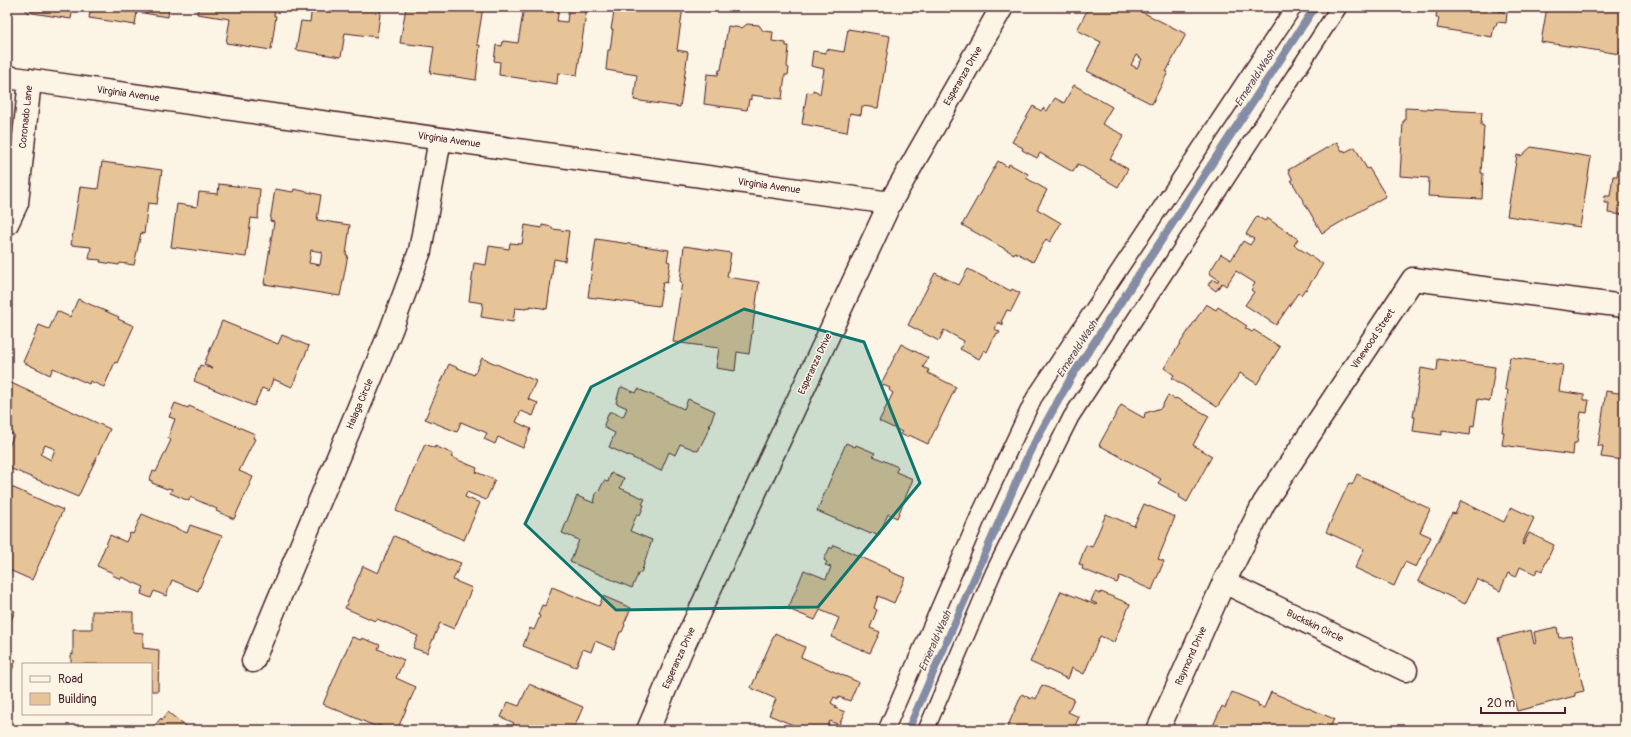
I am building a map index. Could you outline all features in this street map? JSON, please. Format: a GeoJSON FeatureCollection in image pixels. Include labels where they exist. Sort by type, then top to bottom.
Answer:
{"type":"FeatureCollection","features":[{"type":"Feature","properties":{"kind":"street","name":"Esperanza Drive"},"geometry":{"type":"LineString","coordinates":[[648,730],[681,651],[890,203],[1002,7]]}},
{"type":"Feature","properties":{"kind":"street","name":"Virginia Avenue"},"geometry":{"type":"LineString","coordinates":[[7,77],[890,203]]}},
{"type":"Feature","properties":{"kind":"street","name":"Coronado Lane"},"geometry":{"type":"LineString","coordinates":[[7,224],[17,202],[30,80]]}},
{"type":"Feature","properties":{"kind":"street","name":"Halaga Circle"},"geometry":{"type":"LineString","coordinates":[[253,661],[388,338],[420,251],[440,139]]}},
{"type":"Feature","properties":{"kind":"street","name":"Vinewood Street"},"geometry":{"type":"LineString","coordinates":[[1224,582],[1264,503],[1414,279],[1624,306]]}},
{"type":"Feature","properties":{"kind":"street","name":"Buckskin Circle"},"geometry":{"type":"LineString","coordinates":[[1224,582],[1406,670]]}},
{"type":"Feature","properties":{"kind":"street","name":"Raymond Drive"},"geometry":{"type":"LineString","coordinates":[[1158,730],[1224,582]]}},
{"type":"Feature","properties":{"kind":"lane"},"geometry":{"type":"LineString","coordinates":[[886,730],[979,515],[1034,398],[1294,7]]}},
{"type":"Feature","properties":{"kind":"lane"},"geometry":{"type":"LineString","coordinates":[[926,730],[994,571],[1071,417],[1339,7]]}},
{"type":"Feature","properties":{"kind":"highlighted area"},"geometry":{"type":"Polygon","coordinates":[[[744,309],[864,342],[920,483],[818,607],[616,610],[525,524],[591,387],[744,309]]]}},
{"type":"Feature","properties":{"kind":"building"},"geometry":{"type":"Polygon","coordinates":[[[26,7],[73,8],[71,19],[26,12],[26,7]]]}},
{"type":"Feature","properties":{"kind":"building"},"geometry":{"type":"Polygon","coordinates":[[[91,7],[169,7],[168,17],[137,12],[135,25],[89,18],[91,7]]]}},
{"type":"Feature","properties":{"kind":"building"},"geometry":{"type":"Polygon","coordinates":[[[198,7],[275,7],[274,16],[276,16],[271,50],[226,43],[230,19],[197,14],[198,7]]]}},
{"type":"Feature","properties":{"kind":"building"},"geometry":{"type":"Polygon","coordinates":[[[312,7],[381,7],[377,37],[345,33],[341,57],[296,50],[301,21],[310,22],[312,7]]]}},
{"type":"Feature","properties":{"kind":"building"},"geometry":{"type":"Polygon","coordinates":[[[406,7],[483,7],[477,45],[480,45],[476,80],[430,73],[434,47],[400,43],[406,7]]]}},
{"type":"Feature","properties":{"kind":"building"},"geometry":{"type":"Polygon","coordinates":[[[524,7],[559,7],[557,21],[567,22],[569,7],[587,7],[577,75],[558,73],[557,84],[499,75],[500,62],[494,61],[496,45],[502,46],[503,41],[518,43],[524,7]]]}},
{"type":"Feature","properties":{"kind":"building"},"geometry":{"type":"Polygon","coordinates":[[[615,7],[683,7],[677,50],[688,52],[680,107],[634,100],[637,75],[606,70],[615,7]]]}},
{"type":"Feature","properties":{"kind":"building"},"geometry":{"type":"Polygon","coordinates":[[[1089,7],[1132,7],[1186,34],[1166,72],[1168,72],[1152,104],[1087,71],[1101,42],[1077,30],[1089,7]],[[1136,55],[1131,65],[1137,68],[1142,59],[1136,55]]]}},
{"type":"Feature","properties":{"kind":"building"},"geometry":{"type":"Polygon","coordinates":[[[1437,7],[1499,7],[1499,11],[1507,13],[1506,23],[1497,22],[1496,26],[1494,26],[1492,37],[1437,28],[1439,18],[1436,18],[1437,7]]]}},
{"type":"Feature","properties":{"kind":"building"},"geometry":{"type":"Polygon","coordinates":[[[1547,7],[1614,7],[1624,10],[1624,27],[1620,54],[1541,42],[1547,7]]]}},
{"type":"Feature","properties":{"kind":"building"},"geometry":{"type":"Polygon","coordinates":[[[747,24],[759,25],[763,31],[773,32],[772,41],[786,43],[786,46],[789,46],[787,67],[789,68],[788,75],[785,75],[782,99],[751,95],[751,100],[749,99],[747,110],[704,104],[707,74],[718,75],[719,70],[721,70],[728,26],[742,28],[747,24]]]}},
{"type":"Feature","properties":{"kind":"building"},"geometry":{"type":"Polygon","coordinates":[[[848,29],[890,36],[878,108],[862,106],[861,115],[850,113],[847,132],[802,124],[807,92],[813,93],[813,90],[820,94],[824,69],[811,66],[813,51],[826,53],[826,49],[844,52],[848,29]]]}},
{"type":"Feature","properties":{"kind":"building"},"geometry":{"type":"Polygon","coordinates":[[[1074,85],[1112,107],[1102,124],[1124,135],[1110,159],[1128,169],[1118,187],[1078,164],[1073,172],[1040,153],[1037,158],[1022,150],[1023,148],[1012,142],[1033,106],[1041,111],[1043,108],[1047,111],[1055,98],[1064,103],[1074,85]]]}},
{"type":"Feature","properties":{"kind":"building"},"geometry":{"type":"Polygon","coordinates":[[[1405,108],[1482,112],[1481,125],[1484,126],[1481,173],[1483,173],[1482,199],[1428,196],[1429,178],[1400,176],[1405,108]]]}},
{"type":"Feature","properties":{"kind":"building"},"geometry":{"type":"Polygon","coordinates":[[[1337,142],[1342,151],[1344,150],[1345,152],[1355,147],[1367,169],[1369,168],[1386,196],[1322,233],[1291,180],[1293,180],[1288,170],[1337,142]]]}},
{"type":"Feature","properties":{"kind":"building"},"geometry":{"type":"Polygon","coordinates":[[[1531,147],[1591,157],[1580,227],[1507,216],[1517,155],[1521,156],[1531,147]]]}},
{"type":"Feature","properties":{"kind":"building"},"geometry":{"type":"Polygon","coordinates":[[[998,161],[1008,167],[1009,164],[1028,174],[1026,178],[1047,190],[1037,209],[1061,223],[1050,242],[1046,239],[1033,262],[1015,252],[1014,254],[962,225],[998,161]]]}},
{"type":"Feature","properties":{"kind":"building"},"geometry":{"type":"Polygon","coordinates":[[[102,162],[162,170],[157,204],[148,203],[144,234],[141,233],[134,265],[120,263],[119,265],[100,262],[101,260],[89,259],[91,247],[71,245],[80,187],[98,189],[102,162]]]}},
{"type":"Feature","properties":{"kind":"building"},"geometry":{"type":"Polygon","coordinates":[[[1619,164],[1624,165],[1624,215],[1608,213],[1609,203],[1604,203],[1605,196],[1610,196],[1613,176],[1617,176],[1619,164]]]}},
{"type":"Feature","properties":{"kind":"building"},"geometry":{"type":"Polygon","coordinates":[[[219,184],[260,189],[258,219],[251,218],[246,257],[171,247],[177,204],[197,207],[199,192],[218,194],[219,184]]]}},
{"type":"Feature","properties":{"kind":"building"},"geometry":{"type":"Polygon","coordinates":[[[275,189],[293,192],[294,189],[321,195],[317,220],[350,225],[346,255],[348,255],[340,296],[264,284],[274,222],[270,221],[275,189]],[[311,250],[309,263],[320,265],[322,252],[311,250]]]}},
{"type":"Feature","properties":{"kind":"building"},"geometry":{"type":"Polygon","coordinates":[[[1257,216],[1265,221],[1267,218],[1298,239],[1294,245],[1323,264],[1306,290],[1305,289],[1301,295],[1298,293],[1276,325],[1245,305],[1254,292],[1251,290],[1255,283],[1236,271],[1226,286],[1222,283],[1216,291],[1208,285],[1212,279],[1217,282],[1219,280],[1209,273],[1221,254],[1231,260],[1243,241],[1250,245],[1254,239],[1246,234],[1257,216]]]}},
{"type":"Feature","properties":{"kind":"building"},"geometry":{"type":"Polygon","coordinates":[[[525,225],[542,228],[542,225],[552,227],[552,229],[569,231],[565,261],[554,259],[547,309],[530,306],[530,308],[526,307],[526,309],[515,308],[513,322],[481,317],[483,303],[469,301],[474,263],[486,265],[489,246],[509,249],[510,243],[522,244],[525,225]]]}},
{"type":"Feature","properties":{"kind":"building"},"geometry":{"type":"Polygon","coordinates":[[[596,239],[669,250],[667,261],[670,262],[667,283],[663,282],[659,306],[588,297],[596,239]]]}},
{"type":"Feature","properties":{"kind":"building"},"geometry":{"type":"Polygon","coordinates":[[[684,246],[731,253],[727,277],[759,282],[749,354],[737,352],[735,371],[716,368],[719,348],[673,342],[682,282],[680,281],[684,246]]]}},
{"type":"Feature","properties":{"kind":"building"},"geometry":{"type":"Polygon","coordinates":[[[968,269],[1011,291],[1012,289],[1020,293],[1011,311],[1007,310],[1001,322],[1003,325],[998,322],[995,329],[1000,332],[999,334],[997,333],[987,352],[984,350],[979,359],[960,349],[964,341],[944,330],[939,341],[908,325],[935,273],[959,285],[968,269]]]}},
{"type":"Feature","properties":{"kind":"building"},"geometry":{"type":"Polygon","coordinates":[[[78,299],[119,317],[118,319],[134,326],[104,387],[90,381],[89,384],[53,368],[50,375],[23,362],[39,325],[49,329],[57,311],[70,317],[78,299]]]}},
{"type":"Feature","properties":{"kind":"building"},"geometry":{"type":"Polygon","coordinates":[[[1206,304],[1216,310],[1218,307],[1247,326],[1245,328],[1252,332],[1254,330],[1280,347],[1257,384],[1240,373],[1217,407],[1172,378],[1174,375],[1164,368],[1206,304]]]}},
{"type":"Feature","properties":{"kind":"building"},"geometry":{"type":"Polygon","coordinates":[[[222,321],[278,344],[282,335],[309,346],[292,387],[273,379],[269,391],[262,388],[254,406],[194,381],[200,365],[213,369],[204,364],[222,321]]]}},
{"type":"Feature","properties":{"kind":"building"},"geometry":{"type":"Polygon","coordinates":[[[901,344],[928,358],[923,367],[929,370],[928,373],[956,387],[928,444],[909,435],[907,437],[900,434],[902,432],[879,421],[893,393],[889,390],[890,388],[881,384],[901,344]]]}},
{"type":"Feature","properties":{"kind":"building"},"geometry":{"type":"Polygon","coordinates":[[[1510,357],[1563,365],[1559,391],[1584,395],[1584,400],[1589,400],[1587,413],[1581,412],[1577,443],[1574,443],[1573,455],[1502,445],[1504,432],[1502,432],[1508,390],[1505,389],[1510,357]]]}},
{"type":"Feature","properties":{"kind":"building"},"geometry":{"type":"Polygon","coordinates":[[[482,358],[536,381],[528,399],[538,403],[533,416],[521,411],[516,422],[531,429],[523,448],[498,437],[495,444],[484,439],[487,433],[461,422],[457,432],[425,419],[449,364],[474,375],[482,358]]]}},
{"type":"Feature","properties":{"kind":"building"},"geometry":{"type":"Polygon","coordinates":[[[1438,359],[1495,367],[1490,401],[1478,399],[1474,426],[1471,425],[1470,435],[1442,431],[1442,435],[1413,431],[1415,417],[1413,417],[1421,368],[1437,371],[1438,359]]]}},
{"type":"Feature","properties":{"kind":"building"},"geometry":{"type":"Polygon","coordinates":[[[9,382],[110,429],[78,497],[7,467],[7,450],[14,435],[7,432],[7,387],[9,382]],[[45,445],[40,454],[51,460],[55,449],[45,445]]]}},
{"type":"Feature","properties":{"kind":"building"},"geometry":{"type":"Polygon","coordinates":[[[622,387],[636,393],[638,389],[684,409],[688,399],[715,411],[709,426],[710,427],[698,451],[680,444],[675,455],[669,452],[661,471],[609,447],[615,433],[605,428],[604,425],[609,412],[623,417],[627,408],[616,403],[620,388],[622,387]]]}},
{"type":"Feature","properties":{"kind":"building"},"geometry":{"type":"Polygon","coordinates":[[[1606,391],[1624,394],[1624,460],[1601,457],[1603,446],[1598,446],[1606,391]]]}},
{"type":"Feature","properties":{"kind":"building"},"geometry":{"type":"Polygon","coordinates":[[[1168,395],[1209,416],[1193,445],[1212,456],[1187,502],[1179,497],[1180,495],[1158,483],[1161,479],[1099,445],[1121,405],[1144,418],[1145,413],[1161,408],[1168,395]]]}},
{"type":"Feature","properties":{"kind":"building"},"geometry":{"type":"Polygon","coordinates":[[[175,403],[188,408],[189,406],[255,434],[253,438],[255,439],[239,471],[253,477],[234,519],[216,511],[217,509],[190,497],[189,501],[170,493],[172,489],[167,489],[152,483],[152,481],[149,480],[153,471],[156,472],[171,440],[168,438],[175,419],[169,417],[175,403]]]}},
{"type":"Feature","properties":{"kind":"building"},"geometry":{"type":"Polygon","coordinates":[[[846,443],[855,447],[856,445],[875,453],[873,456],[898,467],[896,472],[913,479],[897,518],[888,514],[879,535],[872,532],[871,534],[817,511],[846,443]]]}},
{"type":"Feature","properties":{"kind":"building"},"geometry":{"type":"Polygon","coordinates":[[[425,444],[435,448],[435,446],[453,454],[451,457],[477,468],[476,472],[495,480],[486,500],[467,492],[465,497],[480,503],[464,540],[396,511],[425,444]]]}},
{"type":"Feature","properties":{"kind":"building"},"geometry":{"type":"Polygon","coordinates":[[[611,473],[624,478],[620,488],[645,499],[642,504],[644,505],[640,515],[637,514],[630,531],[652,540],[641,573],[639,572],[632,588],[570,562],[579,540],[562,533],[577,496],[594,503],[596,493],[599,491],[604,481],[608,482],[611,473]]]}},
{"type":"Feature","properties":{"kind":"building"},"geometry":{"type":"Polygon","coordinates":[[[1357,474],[1430,509],[1420,532],[1431,537],[1416,567],[1405,562],[1394,586],[1355,568],[1364,549],[1326,532],[1349,483],[1352,485],[1357,474]]]}},
{"type":"Feature","properties":{"kind":"building"},"geometry":{"type":"Polygon","coordinates":[[[7,485],[63,510],[32,580],[7,569],[7,485]]]}},
{"type":"Feature","properties":{"kind":"building"},"geometry":{"type":"Polygon","coordinates":[[[1461,501],[1504,522],[1511,507],[1534,518],[1522,544],[1523,545],[1529,533],[1554,545],[1542,571],[1538,569],[1535,574],[1520,567],[1516,577],[1508,573],[1500,591],[1477,579],[1465,604],[1418,581],[1452,513],[1455,514],[1461,501]]]}},
{"type":"Feature","properties":{"kind":"building"},"geometry":{"type":"Polygon","coordinates":[[[1144,504],[1175,517],[1158,559],[1164,561],[1152,590],[1120,576],[1117,583],[1082,569],[1083,566],[1079,564],[1086,545],[1092,547],[1106,514],[1134,526],[1144,504]]]}},
{"type":"Feature","properties":{"kind":"building"},"geometry":{"type":"Polygon","coordinates":[[[142,514],[187,533],[190,525],[222,536],[198,591],[172,580],[166,596],[154,591],[151,598],[141,594],[144,587],[121,577],[121,579],[112,575],[113,573],[97,566],[110,535],[126,542],[130,533],[133,534],[142,514]]]}},
{"type":"Feature","properties":{"kind":"building"},"geometry":{"type":"Polygon","coordinates":[[[394,536],[449,560],[450,559],[461,563],[453,580],[472,588],[454,629],[440,623],[427,653],[413,648],[418,636],[377,619],[375,621],[345,608],[363,566],[378,573],[394,536]]]}},
{"type":"Feature","properties":{"kind":"building"},"geometry":{"type":"Polygon","coordinates":[[[834,545],[905,578],[894,603],[878,596],[874,608],[877,610],[870,628],[880,632],[870,653],[831,637],[839,618],[820,610],[815,620],[788,609],[804,570],[826,579],[831,567],[825,565],[827,562],[824,560],[830,547],[832,549],[834,545]]]}},
{"type":"Feature","properties":{"kind":"building"},"geometry":{"type":"Polygon","coordinates":[[[552,587],[599,606],[603,596],[631,608],[614,649],[595,641],[591,652],[583,649],[576,667],[523,646],[530,628],[534,630],[540,616],[538,615],[542,605],[545,606],[552,587]]]}},
{"type":"Feature","properties":{"kind":"building"},"geometry":{"type":"Polygon","coordinates":[[[1061,591],[1096,605],[1097,604],[1091,601],[1095,592],[1100,594],[1101,592],[1130,604],[1114,642],[1100,636],[1084,674],[1072,668],[1068,679],[1030,662],[1061,591]]]}},
{"type":"Feature","properties":{"kind":"building"},"geometry":{"type":"Polygon","coordinates":[[[7,608],[15,611],[7,630],[7,608]]]}},
{"type":"Feature","properties":{"kind":"building"},"geometry":{"type":"Polygon","coordinates":[[[92,611],[133,612],[133,632],[143,633],[143,648],[159,650],[158,691],[152,691],[152,663],[71,663],[71,654],[73,655],[73,629],[92,629],[92,611]]]}},
{"type":"Feature","properties":{"kind":"building"},"geometry":{"type":"Polygon","coordinates":[[[1557,627],[1559,638],[1571,636],[1584,691],[1575,693],[1575,696],[1517,711],[1498,638],[1531,630],[1534,644],[1536,643],[1534,632],[1557,627]]]}},
{"type":"Feature","properties":{"kind":"building"},"geometry":{"type":"Polygon","coordinates":[[[775,633],[805,647],[801,657],[858,682],[850,701],[839,697],[838,699],[834,697],[831,703],[836,706],[835,708],[845,712],[839,725],[830,721],[826,730],[805,730],[769,715],[776,699],[751,688],[775,633]]]}},
{"type":"Feature","properties":{"kind":"building"},"geometry":{"type":"Polygon","coordinates":[[[352,637],[361,640],[362,638],[380,645],[378,649],[404,660],[396,678],[416,687],[397,730],[391,730],[378,725],[377,727],[323,704],[352,637]]]}},
{"type":"Feature","properties":{"kind":"building"},"geometry":{"type":"Polygon","coordinates":[[[7,657],[16,660],[7,683],[7,657]]]}},
{"type":"Feature","properties":{"kind":"building"},"geometry":{"type":"Polygon","coordinates":[[[529,684],[583,707],[573,730],[511,730],[514,723],[501,717],[508,702],[519,706],[529,684]]]}},
{"type":"Feature","properties":{"kind":"building"},"geometry":{"type":"Polygon","coordinates":[[[1042,685],[1074,699],[1068,712],[1079,717],[1073,730],[1006,730],[1022,694],[1031,699],[1032,697],[1036,699],[1042,685]]]}},
{"type":"Feature","properties":{"kind":"building"},"geometry":{"type":"Polygon","coordinates":[[[1232,692],[1258,703],[1258,706],[1264,708],[1271,692],[1334,719],[1329,730],[1218,730],[1212,728],[1222,706],[1225,708],[1232,692]]]}},
{"type":"Feature","properties":{"kind":"building"},"geometry":{"type":"Polygon","coordinates":[[[168,712],[190,730],[151,730],[168,712]]]}},
{"type":"Feature","properties":{"kind":"waterway","name":"Emerald Wash"},"geometry":{"type":"LineString","coordinates":[[908,730],[1029,453],[1072,376],[1315,7]]}}]}
